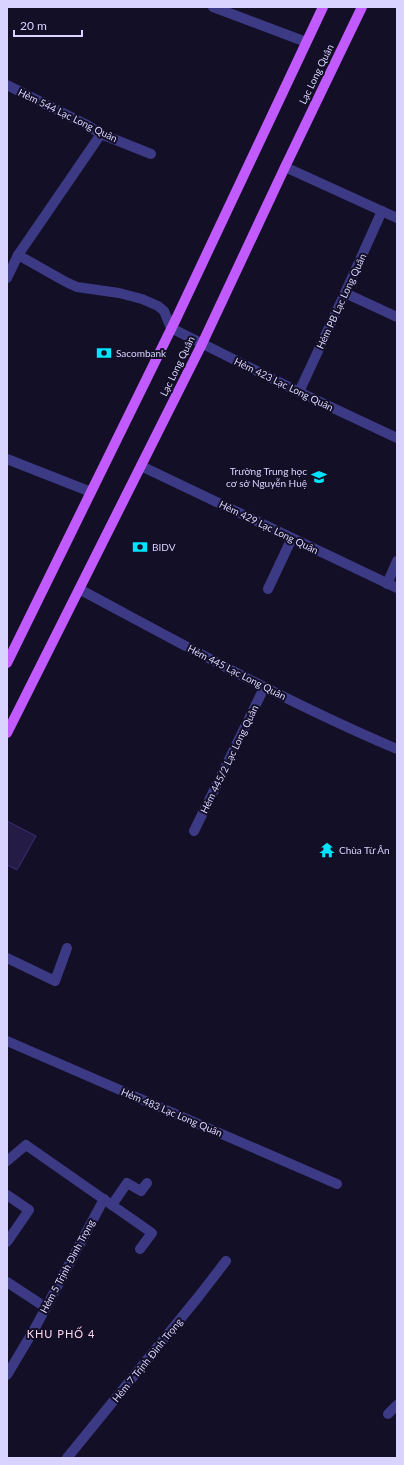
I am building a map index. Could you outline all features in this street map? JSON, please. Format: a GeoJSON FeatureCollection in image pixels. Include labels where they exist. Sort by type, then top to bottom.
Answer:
{"type":"FeatureCollection","features":[{"type":"Feature","properties":{"kind":"main road"},"geometry":{"type":"LineString","coordinates":[[7,663],[216,236],[323,7]]}},
{"type":"Feature","properties":{"kind":"main road","name":"Lạc Long Quân"},"geometry":{"type":"LineString","coordinates":[[7,733],[202,344],[362,7]]}},
{"type":"Feature","properties":{"kind":"street"},"geometry":{"type":"LineString","coordinates":[[213,7],[306,42]]}},
{"type":"Feature","properties":{"kind":"street","name":"Hẻm 544 Lạc Long Quân"},"geometry":{"type":"LineString","coordinates":[[7,85],[87,125],[101,134],[151,154]]}},
{"type":"Feature","properties":{"kind":"street"},"geometry":{"type":"LineString","coordinates":[[7,278],[18,256],[101,134]]}},
{"type":"Feature","properties":{"kind":"street"},"geometry":{"type":"LineString","coordinates":[[285,167],[397,218]]}},
{"type":"Feature","properties":{"kind":"street","name":"Hẻm PB Lạc Long Quân"},"geometry":{"type":"LineString","coordinates":[[298,392],[382,211]]}},
{"type":"Feature","properties":{"kind":"street"},"geometry":{"type":"LineString","coordinates":[[18,256],[77,287],[119,293],[142,299],[158,306],[164,311],[171,328]]}},
{"type":"Feature","properties":{"kind":"street"},"geometry":{"type":"LineString","coordinates":[[345,293],[397,317]]}},
{"type":"Feature","properties":{"kind":"street","name":"Hẻm 423 Lạc Long Quân"},"geometry":{"type":"LineString","coordinates":[[171,328],[298,392],[397,438]]}},
{"type":"Feature","properties":{"kind":"street"},"geometry":{"type":"LineString","coordinates":[[7,459],[91,492]]}},
{"type":"Feature","properties":{"kind":"street","name":"Hẻm 429 Lạc Long Quân"},"geometry":{"type":"LineString","coordinates":[[141,466],[397,588]]}},
{"type":"Feature","properties":{"kind":"street"},"geometry":{"type":"LineString","coordinates":[[268,589],[292,538]]}},
{"type":"Feature","properties":{"kind":"street"},"geometry":{"type":"LineString","coordinates":[[387,584],[397,562]]}},
{"type":"Feature","properties":{"kind":"street","name":"Hẻm 445 Lạc Long Quân"},"geometry":{"type":"LineString","coordinates":[[79,590],[264,688],[397,749]]}},
{"type":"Feature","properties":{"kind":"street","name":"Hẻm 445/2 Lạc Long Quân"},"geometry":{"type":"LineString","coordinates":[[194,831],[264,688]]}},
{"type":"Feature","properties":{"kind":"street"},"geometry":{"type":"LineString","coordinates":[[7,958],[55,981],[66,948]]}},
{"type":"Feature","properties":{"kind":"street","name":"Hẻm 483 Lạc Long Quân"},"geometry":{"type":"LineString","coordinates":[[7,1041],[338,1184]]}},
{"type":"Feature","properties":{"kind":"street"},"geometry":{"type":"LineString","coordinates":[[7,1161],[26,1145],[152,1233],[140,1249]]}},
{"type":"Feature","properties":{"kind":"street","name":"Hẻm 5 Trịnh Đình Trọng"},"geometry":{"type":"LineString","coordinates":[[7,1375],[35,1328],[45,1307],[108,1202],[127,1183],[141,1191],[147,1183]]}},
{"type":"Feature","properties":{"kind":"street"},"geometry":{"type":"LineString","coordinates":[[7,1195],[29,1210],[7,1242]]}},
{"type":"Feature","properties":{"kind":"street","name":"Hẻm 7 Trịnh Đình Trọng"},"geometry":{"type":"LineString","coordinates":[[67,1458],[226,1261]]}},
{"type":"Feature","properties":{"kind":"street"},"geometry":{"type":"LineString","coordinates":[[7,1282],[45,1307]]}},
{"type":"Feature","properties":{"kind":"street"},"geometry":{"type":"LineString","coordinates":[[388,1414],[397,1405]]}},
{"type":"Feature","properties":{"kind":"building"},"geometry":{"type":"Polygon","coordinates":[[[7,821],[36,836],[17,870],[7,865],[7,821]]]}},
{"type":"Feature","properties":{"kind":"place","name":"Sacombank"},"geometry":{"type":"Point","coordinates":[104,353]}},
{"type":"Feature","properties":{"kind":"place","name":"Trường Trung học cơ sở Nguyễn Huệ"},"geometry":{"type":"Point","coordinates":[319,477]}},
{"type":"Feature","properties":{"kind":"place","name":"BIDV"},"geometry":{"type":"Point","coordinates":[140,547]}},
{"type":"Feature","properties":{"kind":"place","name":"Chùa Từ Ân"},"geometry":{"type":"Point","coordinates":[327,850]}},
{"type":"Feature","properties":{"kind":"district","name":"KHU PHỐ 4"},"geometry":{"type":"Point","coordinates":[61,1334]}}]}
